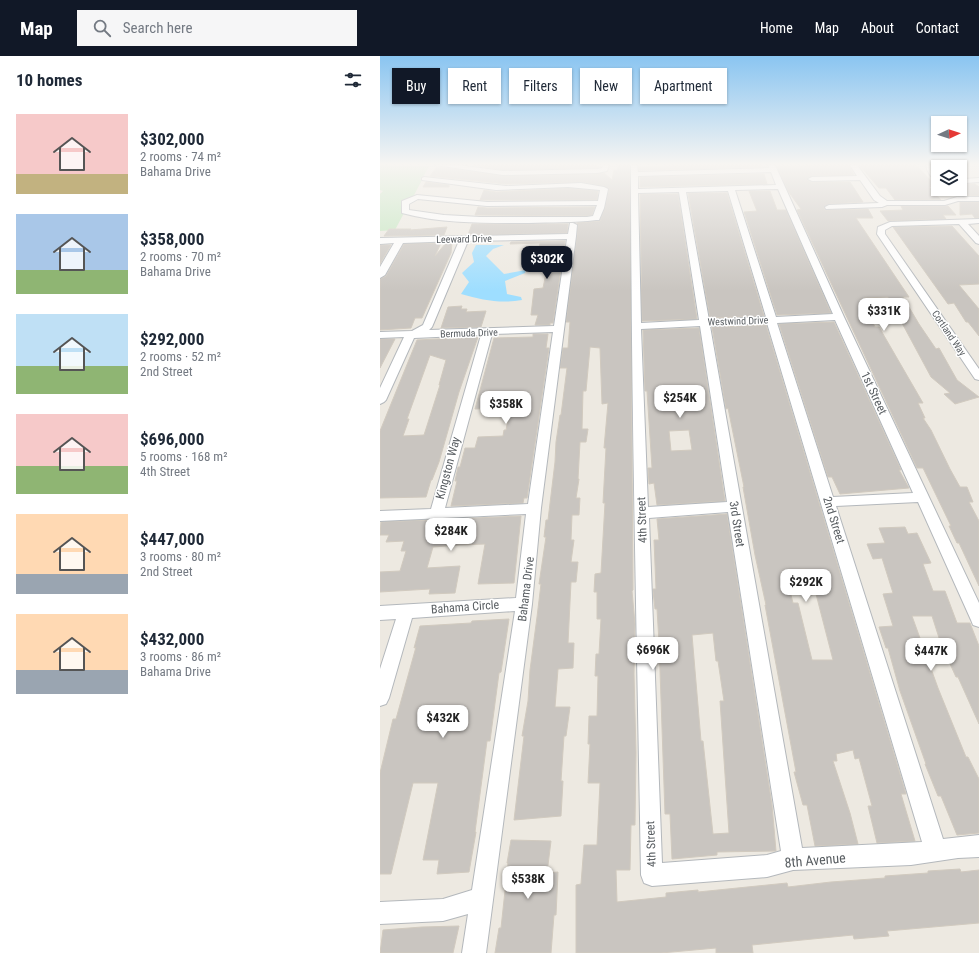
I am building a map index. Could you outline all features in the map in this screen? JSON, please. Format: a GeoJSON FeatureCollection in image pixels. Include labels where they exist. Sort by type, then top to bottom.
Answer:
{"type":"FeatureCollection","features":[{"type":"Feature","properties":{"kind":"street"},"geometry":{"type":"LineString","coordinates":[[405,207],[405,211],[411,213],[480,221],[494,220],[509,222],[596,218],[601,207]]}},
{"type":"Feature","properties":{"kind":"street"},"geometry":{"type":"LineString","coordinates":[[494,220],[498,207]]}},
{"type":"Feature","properties":{"kind":"street","name":"4th Street"},"geometry":{"type":"LineString","coordinates":[[634,207],[636,326],[652,875]]}},
{"type":"Feature","properties":{"kind":"street","name":"3rd Street"},"geometry":{"type":"LineString","coordinates":[[685,207],[793,859]]}},
{"type":"Feature","properties":{"kind":"street","name":"2nd Street"},"geometry":{"type":"LineString","coordinates":[[737,207],[936,851]]}},
{"type":"Feature","properties":{"kind":"street","name":"1st Street"},"geometry":{"type":"LineString","coordinates":[[790,207],[979,620]]}},
{"type":"Feature","properties":{"kind":"street"},"geometry":{"type":"LineString","coordinates":[[962,222],[979,221]]}},
{"type":"Feature","properties":{"kind":"street"},"geometry":{"type":"LineString","coordinates":[[962,222],[979,241]]}},
{"type":"Feature","properties":{"kind":"street","name":"Cortland Way"},"geometry":{"type":"LineString","coordinates":[[962,222],[890,224],[881,229],[881,234],[979,377]]}},
{"type":"Feature","properties":{"kind":"street","name":"Leeward Drive"},"geometry":{"type":"LineString","coordinates":[[380,241],[465,239],[573,231]]}},
{"type":"Feature","properties":{"kind":"street","name":"Bahama Drive"},"geometry":{"type":"LineString","coordinates":[[474,953],[524,604],[534,508],[573,231]]}},
{"type":"Feature","properties":{"kind":"street"},"geometry":{"type":"LineString","coordinates":[[380,400],[411,335],[427,327],[465,239]]}},
{"type":"Feature","properties":{"kind":"street"},"geometry":{"type":"LineString","coordinates":[[380,275],[400,240]]}},
{"type":"Feature","properties":{"kind":"street","name":"Westwind Drive"},"geometry":{"type":"LineString","coordinates":[[636,326],[839,317]]}},
{"type":"Feature","properties":{"kind":"street","name":"Bermuda Drive"},"geometry":{"type":"LineString","coordinates":[[380,335],[558,329]]}},
{"type":"Feature","properties":{"kind":"street","name":"Kingston Way"},"geometry":{"type":"LineString","coordinates":[[437,513],[486,332]]}},
{"type":"Feature","properties":{"kind":"street"},"geometry":{"type":"LineString","coordinates":[[828,502],[923,497]]}},
{"type":"Feature","properties":{"kind":"street"},"geometry":{"type":"LineString","coordinates":[[380,516],[534,508]]}},
{"type":"Feature","properties":{"kind":"street"},"geometry":{"type":"LineString","coordinates":[[641,513],[734,508]]}},
{"type":"Feature","properties":{"kind":"street","name":"Bahama Circle"},"geometry":{"type":"LineString","coordinates":[[380,613],[524,604]]}},
{"type":"Feature","properties":{"kind":"street"},"geometry":{"type":"LineString","coordinates":[[380,698],[406,612]]}},
{"type":"Feature","properties":{"kind":"street","name":"8th Avenue"},"geometry":{"type":"LineString","coordinates":[[652,875],[767,866],[793,859],[911,854],[958,847],[979,846]]}},
{"type":"Feature","properties":{"kind":"street"},"geometry":{"type":"LineString","coordinates":[[380,913],[443,910],[483,898]]}},
{"type":"Feature","properties":{"kind":"green space"},"geometry":{"type":"Polygon","coordinates":[[[380,207],[401,207],[401,211],[404,213],[395,230],[380,231],[380,207]]]}},
{"type":"Feature","properties":{"kind":"water"},"geometry":{"type":"Polygon","coordinates":[[[476,245],[504,245],[493,249],[486,256],[504,274],[526,270],[525,273],[505,281],[507,294],[521,297],[522,300],[507,302],[492,301],[461,294],[469,282],[462,273],[474,262],[472,253],[476,245]]]}},
{"type":"Feature","properties":{"kind":"building"},"geometry":{"type":"Polygon","coordinates":[[[478,207],[595,207],[592,215],[587,216],[475,215],[478,207]]]}},
{"type":"Feature","properties":{"kind":"building"},"geometry":{"type":"Polygon","coordinates":[[[630,207],[632,591],[635,624],[634,674],[636,753],[635,825],[631,825],[630,870],[616,870],[617,902],[666,897],[666,893],[698,890],[698,892],[787,883],[788,887],[885,878],[885,876],[928,873],[928,871],[960,869],[961,872],[979,870],[979,923],[887,931],[889,936],[854,939],[853,935],[752,945],[753,953],[716,953],[716,948],[661,953],[576,953],[576,885],[581,884],[584,845],[597,845],[600,783],[588,783],[590,744],[588,744],[589,716],[597,716],[598,676],[595,676],[596,654],[599,654],[601,619],[597,619],[597,592],[594,592],[595,574],[601,573],[605,503],[603,503],[606,448],[604,448],[608,403],[602,404],[600,348],[590,347],[586,391],[583,391],[582,429],[588,429],[586,442],[580,442],[579,479],[576,498],[580,498],[579,515],[572,515],[571,540],[574,540],[571,562],[578,562],[576,582],[571,582],[568,643],[574,643],[573,668],[558,669],[555,707],[570,707],[566,736],[564,736],[561,781],[563,781],[561,816],[514,820],[524,736],[522,736],[528,701],[530,670],[541,584],[539,584],[546,537],[544,537],[546,520],[548,520],[556,442],[567,368],[560,368],[563,348],[568,348],[570,322],[566,322],[577,236],[577,223],[600,221],[605,208],[630,207]]]}},
{"type":"Feature","properties":{"kind":"building"},"geometry":{"type":"Polygon","coordinates":[[[640,207],[680,207],[697,319],[642,321],[640,207]]]}},
{"type":"Feature","properties":{"kind":"building"},"geometry":{"type":"Polygon","coordinates":[[[690,207],[731,207],[764,316],[710,318],[690,207]]]}},
{"type":"Feature","properties":{"kind":"building"},"geometry":{"type":"Polygon","coordinates":[[[755,207],[776,207],[777,210],[786,210],[831,313],[777,315],[744,212],[757,211],[755,207]]]}},
{"type":"Feature","properties":{"kind":"building"},"geometry":{"type":"Polygon","coordinates":[[[799,207],[824,207],[825,210],[868,209],[873,218],[856,218],[909,297],[903,297],[936,349],[939,348],[957,380],[979,397],[955,404],[944,394],[950,393],[931,377],[888,297],[864,298],[866,301],[862,301],[875,327],[879,327],[923,403],[918,403],[925,418],[923,418],[931,430],[950,469],[960,487],[967,487],[973,502],[969,502],[979,521],[979,586],[959,543],[957,543],[949,526],[951,526],[923,468],[917,468],[797,210],[801,209],[799,207]]]}},
{"type":"Feature","properties":{"kind":"building"},"geometry":{"type":"Polygon","coordinates":[[[901,207],[949,207],[956,215],[943,215],[946,219],[888,221],[880,211],[903,210],[901,207]]]}},
{"type":"Feature","properties":{"kind":"building"},"geometry":{"type":"Polygon","coordinates":[[[960,207],[979,207],[979,218],[975,218],[972,214],[960,215],[960,207]]]}},
{"type":"Feature","properties":{"kind":"building"},"geometry":{"type":"Polygon","coordinates":[[[472,224],[568,224],[567,233],[468,235],[472,224]]]}},
{"type":"Feature","properties":{"kind":"building"},"geometry":{"type":"Polygon","coordinates":[[[952,226],[979,256],[979,284],[959,285],[979,309],[979,336],[968,322],[966,322],[954,303],[948,304],[893,227],[952,226]]]}},
{"type":"Feature","properties":{"kind":"building"},"geometry":{"type":"Polygon","coordinates":[[[447,227],[444,235],[384,236],[389,229],[411,229],[410,230],[447,227]]]}},
{"type":"Feature","properties":{"kind":"building"},"geometry":{"type":"Polygon","coordinates":[[[565,241],[553,323],[550,323],[550,325],[535,325],[538,315],[531,315],[534,289],[543,288],[547,268],[536,268],[540,243],[510,244],[511,242],[565,241]]]}},
{"type":"Feature","properties":{"kind":"building"},"geometry":{"type":"Polygon","coordinates":[[[441,243],[435,256],[446,243],[452,243],[451,253],[422,318],[415,318],[411,328],[380,330],[380,279],[386,276],[404,244],[441,243]]]}},
{"type":"Feature","properties":{"kind":"building"},"geometry":{"type":"Polygon","coordinates":[[[380,245],[391,245],[380,264],[380,245]]]}},
{"type":"Feature","properties":{"kind":"building"},"geometry":{"type":"Polygon","coordinates":[[[462,306],[461,309],[467,309],[466,312],[486,311],[481,327],[441,328],[448,307],[462,306]]]}},
{"type":"Feature","properties":{"kind":"building"},"geometry":{"type":"Polygon","coordinates":[[[834,322],[901,470],[899,470],[909,488],[840,494],[832,477],[828,477],[779,324],[834,322]]]}},
{"type":"Feature","properties":{"kind":"building"},"geometry":{"type":"Polygon","coordinates":[[[766,325],[906,794],[901,794],[915,841],[877,843],[868,806],[872,806],[859,758],[855,759],[853,750],[836,754],[837,761],[833,761],[850,813],[858,844],[815,846],[807,805],[803,805],[794,772],[796,772],[766,605],[755,555],[744,487],[728,408],[726,409],[712,327],[766,325]],[[805,569],[785,571],[793,603],[798,603],[812,660],[833,660],[816,594],[811,595],[805,569]]]}},
{"type":"Feature","properties":{"kind":"building"},"geometry":{"type":"Polygon","coordinates":[[[699,328],[725,501],[657,505],[654,483],[649,484],[648,468],[652,468],[647,391],[645,391],[643,330],[699,328]],[[689,430],[669,431],[671,451],[692,450],[689,430]]]}},
{"type":"Feature","properties":{"kind":"building"},"geometry":{"type":"Polygon","coordinates":[[[533,334],[548,334],[546,348],[549,348],[527,498],[524,498],[523,503],[451,506],[457,481],[455,481],[458,467],[460,467],[465,448],[475,448],[478,437],[503,436],[504,430],[506,430],[510,408],[475,409],[494,338],[533,337],[533,334]]]}},
{"type":"Feature","properties":{"kind":"building"},"geometry":{"type":"Polygon","coordinates":[[[478,337],[459,392],[439,462],[431,480],[426,497],[380,498],[380,431],[417,340],[478,337]],[[430,355],[407,419],[409,419],[403,436],[424,435],[440,385],[446,360],[430,355]]]}},
{"type":"Feature","properties":{"kind":"building"},"geometry":{"type":"Polygon","coordinates":[[[380,339],[395,339],[380,368],[380,339]]]}},
{"type":"Feature","properties":{"kind":"building"},"geometry":{"type":"Polygon","coordinates":[[[727,514],[772,805],[776,851],[717,852],[717,855],[672,859],[670,814],[665,814],[659,642],[657,609],[655,609],[653,591],[653,589],[656,589],[654,540],[659,540],[657,519],[727,514]],[[713,633],[692,635],[701,741],[703,741],[713,834],[729,833],[720,701],[724,701],[718,661],[716,661],[713,633]]]}},
{"type":"Feature","properties":{"kind":"building"},"geometry":{"type":"Polygon","coordinates":[[[521,516],[514,583],[478,584],[485,544],[459,545],[433,547],[427,568],[460,566],[455,593],[429,594],[430,589],[380,592],[380,572],[400,571],[406,551],[401,551],[404,541],[386,542],[389,535],[380,535],[381,522],[521,516]]]}},
{"type":"Feature","properties":{"kind":"building"},"geometry":{"type":"Polygon","coordinates":[[[905,527],[908,534],[917,533],[931,563],[923,564],[933,591],[945,591],[957,623],[970,623],[979,646],[979,724],[941,644],[932,616],[912,616],[938,688],[966,757],[968,757],[979,779],[979,833],[957,835],[941,796],[938,796],[925,764],[900,691],[888,648],[886,648],[879,627],[893,626],[883,594],[893,593],[882,558],[873,559],[867,544],[885,543],[879,528],[905,527]]]}},
{"type":"Feature","properties":{"kind":"building"},"geometry":{"type":"Polygon","coordinates":[[[509,619],[501,672],[499,673],[490,741],[487,741],[476,832],[469,872],[437,874],[439,860],[423,860],[438,783],[413,783],[391,874],[380,874],[380,773],[393,719],[396,719],[416,647],[414,648],[420,626],[509,619]]]}},
{"type":"Feature","properties":{"kind":"building"},"geometry":{"type":"Polygon","coordinates":[[[511,840],[551,841],[547,873],[558,872],[556,915],[554,915],[551,953],[495,953],[499,928],[501,928],[507,863],[511,840]]]}},
{"type":"Feature","properties":{"kind":"building"},"geometry":{"type":"Polygon","coordinates":[[[459,926],[453,953],[380,953],[383,930],[459,926]]]}}]}
